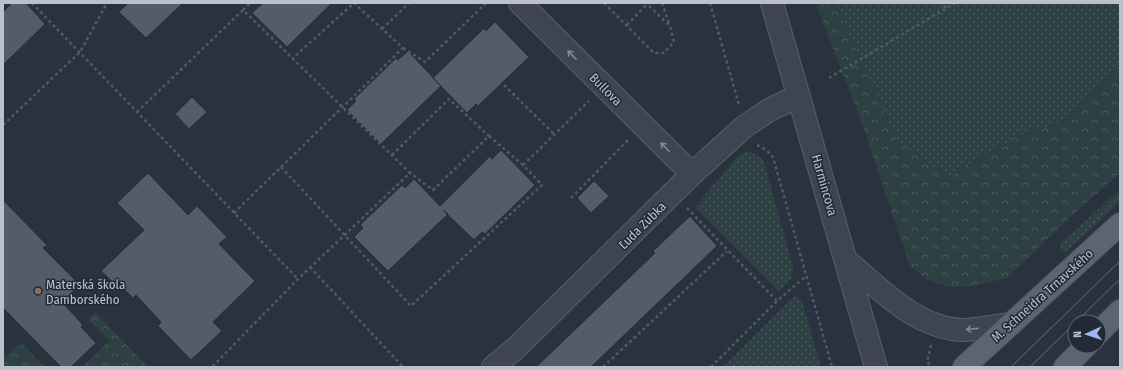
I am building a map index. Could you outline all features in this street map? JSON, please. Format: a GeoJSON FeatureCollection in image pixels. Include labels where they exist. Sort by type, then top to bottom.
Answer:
{"type":"FeatureCollection","features":[{"type":"Feature","properties":{"kind":"main road","name":"M. Schneidra Trnavského"},"geometry":{"type":"LineString","coordinates":[[964,367],[1120,224]]}},
{"type":"Feature","properties":{"kind":"main road"},"geometry":{"type":"LineString","coordinates":[[1107,324],[1120,311]]}},
{"type":"Feature","properties":{"kind":"main road"},"geometry":{"type":"LineString","coordinates":[[1065,367],[1078,354]]}},
{"type":"Feature","properties":{"kind":"street","name":"Bullova"},"geometry":{"type":"LineString","coordinates":[[520,3],[692,174]]}},
{"type":"Feature","properties":{"kind":"street","name":"Harmincova"},"geometry":{"type":"LineString","coordinates":[[772,3],[847,261],[876,367]]}},
{"type":"Feature","properties":{"kind":"street","name":"Ľuda Zúbka"},"geometry":{"type":"LineString","coordinates":[[494,367],[516,348],[674,194],[692,174],[745,126],[771,109],[799,96]]}},
{"type":"Feature","properties":{"kind":"street"},"geometry":{"type":"LineString","coordinates":[[847,261],[902,307],[937,325],[964,330],[1011,324]]}},
{"type":"Feature","properties":{"kind":"path"},"geometry":{"type":"LineString","coordinates":[[32,3],[298,279]]}},
{"type":"Feature","properties":{"kind":"path"},"geometry":{"type":"LineString","coordinates":[[3,125],[80,52],[107,3]]}},
{"type":"Feature","properties":{"kind":"path"},"geometry":{"type":"LineString","coordinates":[[137,112],[250,3]]}},
{"type":"Feature","properties":{"kind":"path"},"geometry":{"type":"LineString","coordinates":[[293,58],[354,3],[403,48],[425,62],[486,3]]}},
{"type":"Feature","properties":{"kind":"path"},"geometry":{"type":"LineString","coordinates":[[382,29],[409,3]]}},
{"type":"Feature","properties":{"kind":"path"},"geometry":{"type":"LineString","coordinates":[[604,3],[654,53],[664,52],[674,42],[662,3]]}},
{"type":"Feature","properties":{"kind":"path"},"geometry":{"type":"LineString","coordinates":[[627,25],[647,3],[670,26]]}},
{"type":"Feature","properties":{"kind":"path"},"geometry":{"type":"LineString","coordinates":[[710,3],[739,106]]}},
{"type":"Feature","properties":{"kind":"path"},"geometry":{"type":"LineString","coordinates":[[944,8],[948,3]]}},
{"type":"Feature","properties":{"kind":"path"},"geometry":{"type":"LineString","coordinates":[[829,78],[944,8],[955,3]]}},
{"type":"Feature","properties":{"kind":"path"},"geometry":{"type":"LineString","coordinates":[[243,10],[410,173],[433,190],[489,136]]}},
{"type":"Feature","properties":{"kind":"path"},"geometry":{"type":"LineString","coordinates":[[234,212],[403,48]]}},
{"type":"Feature","properties":{"kind":"path"},"geometry":{"type":"LineString","coordinates":[[504,85],[554,134]]}},
{"type":"Feature","properties":{"kind":"path"},"geometry":{"type":"LineString","coordinates":[[523,165],[604,86]]}},
{"type":"Feature","properties":{"kind":"path"},"geometry":{"type":"LineString","coordinates":[[281,167],[411,306],[542,185],[523,165],[449,99],[392,155]]}},
{"type":"Feature","properties":{"kind":"path"},"geometry":{"type":"LineString","coordinates":[[571,198],[631,137]]}},
{"type":"Feature","properties":{"kind":"path"},"geometry":{"type":"LineString","coordinates":[[755,144],[766,150],[773,158],[832,367]]}},
{"type":"Feature","properties":{"kind":"path"},"geometry":{"type":"LineString","coordinates":[[212,367],[310,267],[410,173]]}},
{"type":"Feature","properties":{"kind":"path"},"geometry":{"type":"LineString","coordinates":[[674,194],[727,251],[777,301]]}},
{"type":"Feature","properties":{"kind":"path"},"geometry":{"type":"LineString","coordinates":[[603,367],[727,251]]}},
{"type":"Feature","properties":{"kind":"path"},"geometry":{"type":"LineString","coordinates":[[310,267],[403,367]]}},
{"type":"Feature","properties":{"kind":"path"},"geometry":{"type":"LineString","coordinates":[[711,367],[777,301],[806,276]]}},
{"type":"Feature","properties":{"kind":"path"},"geometry":{"type":"LineString","coordinates":[[932,342],[927,362],[932,367]]}},
{"type":"Feature","properties":{"kind":"green space"},"geometry":{"type":"Polygon","coordinates":[[[818,3],[836,3],[898,142],[950,177],[1016,136],[1068,120],[1120,64],[1120,173],[1077,211],[1007,278],[968,287],[948,287],[926,279],[910,266],[860,118],[817,7],[818,3]]]}},
{"type":"Feature","properties":{"kind":"green space"},"geometry":{"type":"Polygon","coordinates":[[[836,3],[1120,3],[1120,64],[1068,120],[1016,136],[950,177],[898,142],[836,3]]]}},
{"type":"Feature","properties":{"kind":"green space"},"geometry":{"type":"Polygon","coordinates":[[[748,151],[761,157],[764,162],[793,267],[793,274],[791,278],[779,291],[695,207],[738,156],[748,151]]]}},
{"type":"Feature","properties":{"kind":"green space"},"geometry":{"type":"Polygon","coordinates":[[[1120,190],[1120,202],[1067,251],[1061,252],[1060,244],[1120,190]]]}},
{"type":"Feature","properties":{"kind":"green space"},"geometry":{"type":"Polygon","coordinates":[[[796,295],[802,301],[821,367],[723,367],[796,295]]]}},
{"type":"Feature","properties":{"kind":"green space"},"geometry":{"type":"Polygon","coordinates":[[[95,312],[148,367],[82,367],[109,341],[88,319],[95,312]]]}},
{"type":"Feature","properties":{"kind":"green space"},"geometry":{"type":"Polygon","coordinates":[[[21,342],[45,367],[3,367],[3,359],[21,342]]]}},
{"type":"Feature","properties":{"kind":"building"},"geometry":{"type":"Polygon","coordinates":[[[12,3],[26,3],[45,24],[3,65],[3,12],[12,3]]]}},
{"type":"Feature","properties":{"kind":"building"},"geometry":{"type":"Polygon","coordinates":[[[128,3],[183,3],[146,38],[119,12],[128,3]]]}},
{"type":"Feature","properties":{"kind":"building"},"geometry":{"type":"Polygon","coordinates":[[[263,3],[332,3],[287,47],[252,13],[263,3]]]}},
{"type":"Feature","properties":{"kind":"building"},"geometry":{"type":"Polygon","coordinates":[[[495,22],[529,57],[478,106],[476,104],[467,113],[433,78],[484,28],[486,31],[495,22]]]}},
{"type":"Feature","properties":{"kind":"building"},"geometry":{"type":"Polygon","coordinates":[[[408,51],[441,86],[381,144],[347,110],[356,101],[354,99],[396,58],[398,60],[408,51]]]}},
{"type":"Feature","properties":{"kind":"building"},"geometry":{"type":"Polygon","coordinates":[[[192,97],[207,112],[189,129],[175,114],[192,97]]]}},
{"type":"Feature","properties":{"kind":"building"},"geometry":{"type":"Polygon","coordinates":[[[501,150],[535,185],[485,234],[482,232],[474,240],[448,214],[388,271],[354,237],[363,228],[360,225],[402,185],[405,188],[414,179],[440,206],[490,156],[492,159],[501,150]]]}},
{"type":"Feature","properties":{"kind":"building"},"geometry":{"type":"Polygon","coordinates":[[[148,173],[188,215],[197,206],[227,237],[219,244],[255,281],[213,322],[222,331],[191,360],[158,326],[161,322],[136,295],[133,298],[119,284],[117,286],[101,271],[144,230],[117,203],[148,173]]]}},
{"type":"Feature","properties":{"kind":"building"},"geometry":{"type":"Polygon","coordinates":[[[594,181],[609,196],[591,213],[577,198],[594,181]]]}},
{"type":"Feature","properties":{"kind":"building","name":"Materská škola Damborského"},"geometry":{"type":"Polygon","coordinates":[[[3,200],[47,245],[43,248],[80,285],[62,302],[83,325],[81,327],[96,343],[71,367],[61,367],[3,308],[3,200]]]}},
{"type":"Feature","properties":{"kind":"building"},"geometry":{"type":"Polygon","coordinates":[[[690,216],[717,246],[591,367],[536,367],[655,253],[653,251],[690,216]]]}},
{"type":"Feature","properties":{"kind":"tram line"},"geometry":{"type":"LineString","coordinates":[[1011,367],[1120,261]]}},
{"type":"Feature","properties":{"kind":"tram line"},"geometry":{"type":"LineString","coordinates":[[1084,314],[1120,279]]}},
{"type":"Feature","properties":{"kind":"tram line"},"geometry":{"type":"LineString","coordinates":[[1030,367],[1067,331]]}},
{"type":"Feature","properties":{"kind":"place","name":"Materská škola Damborského"},"geometry":{"type":"Point","coordinates":[38,291]}}]}
